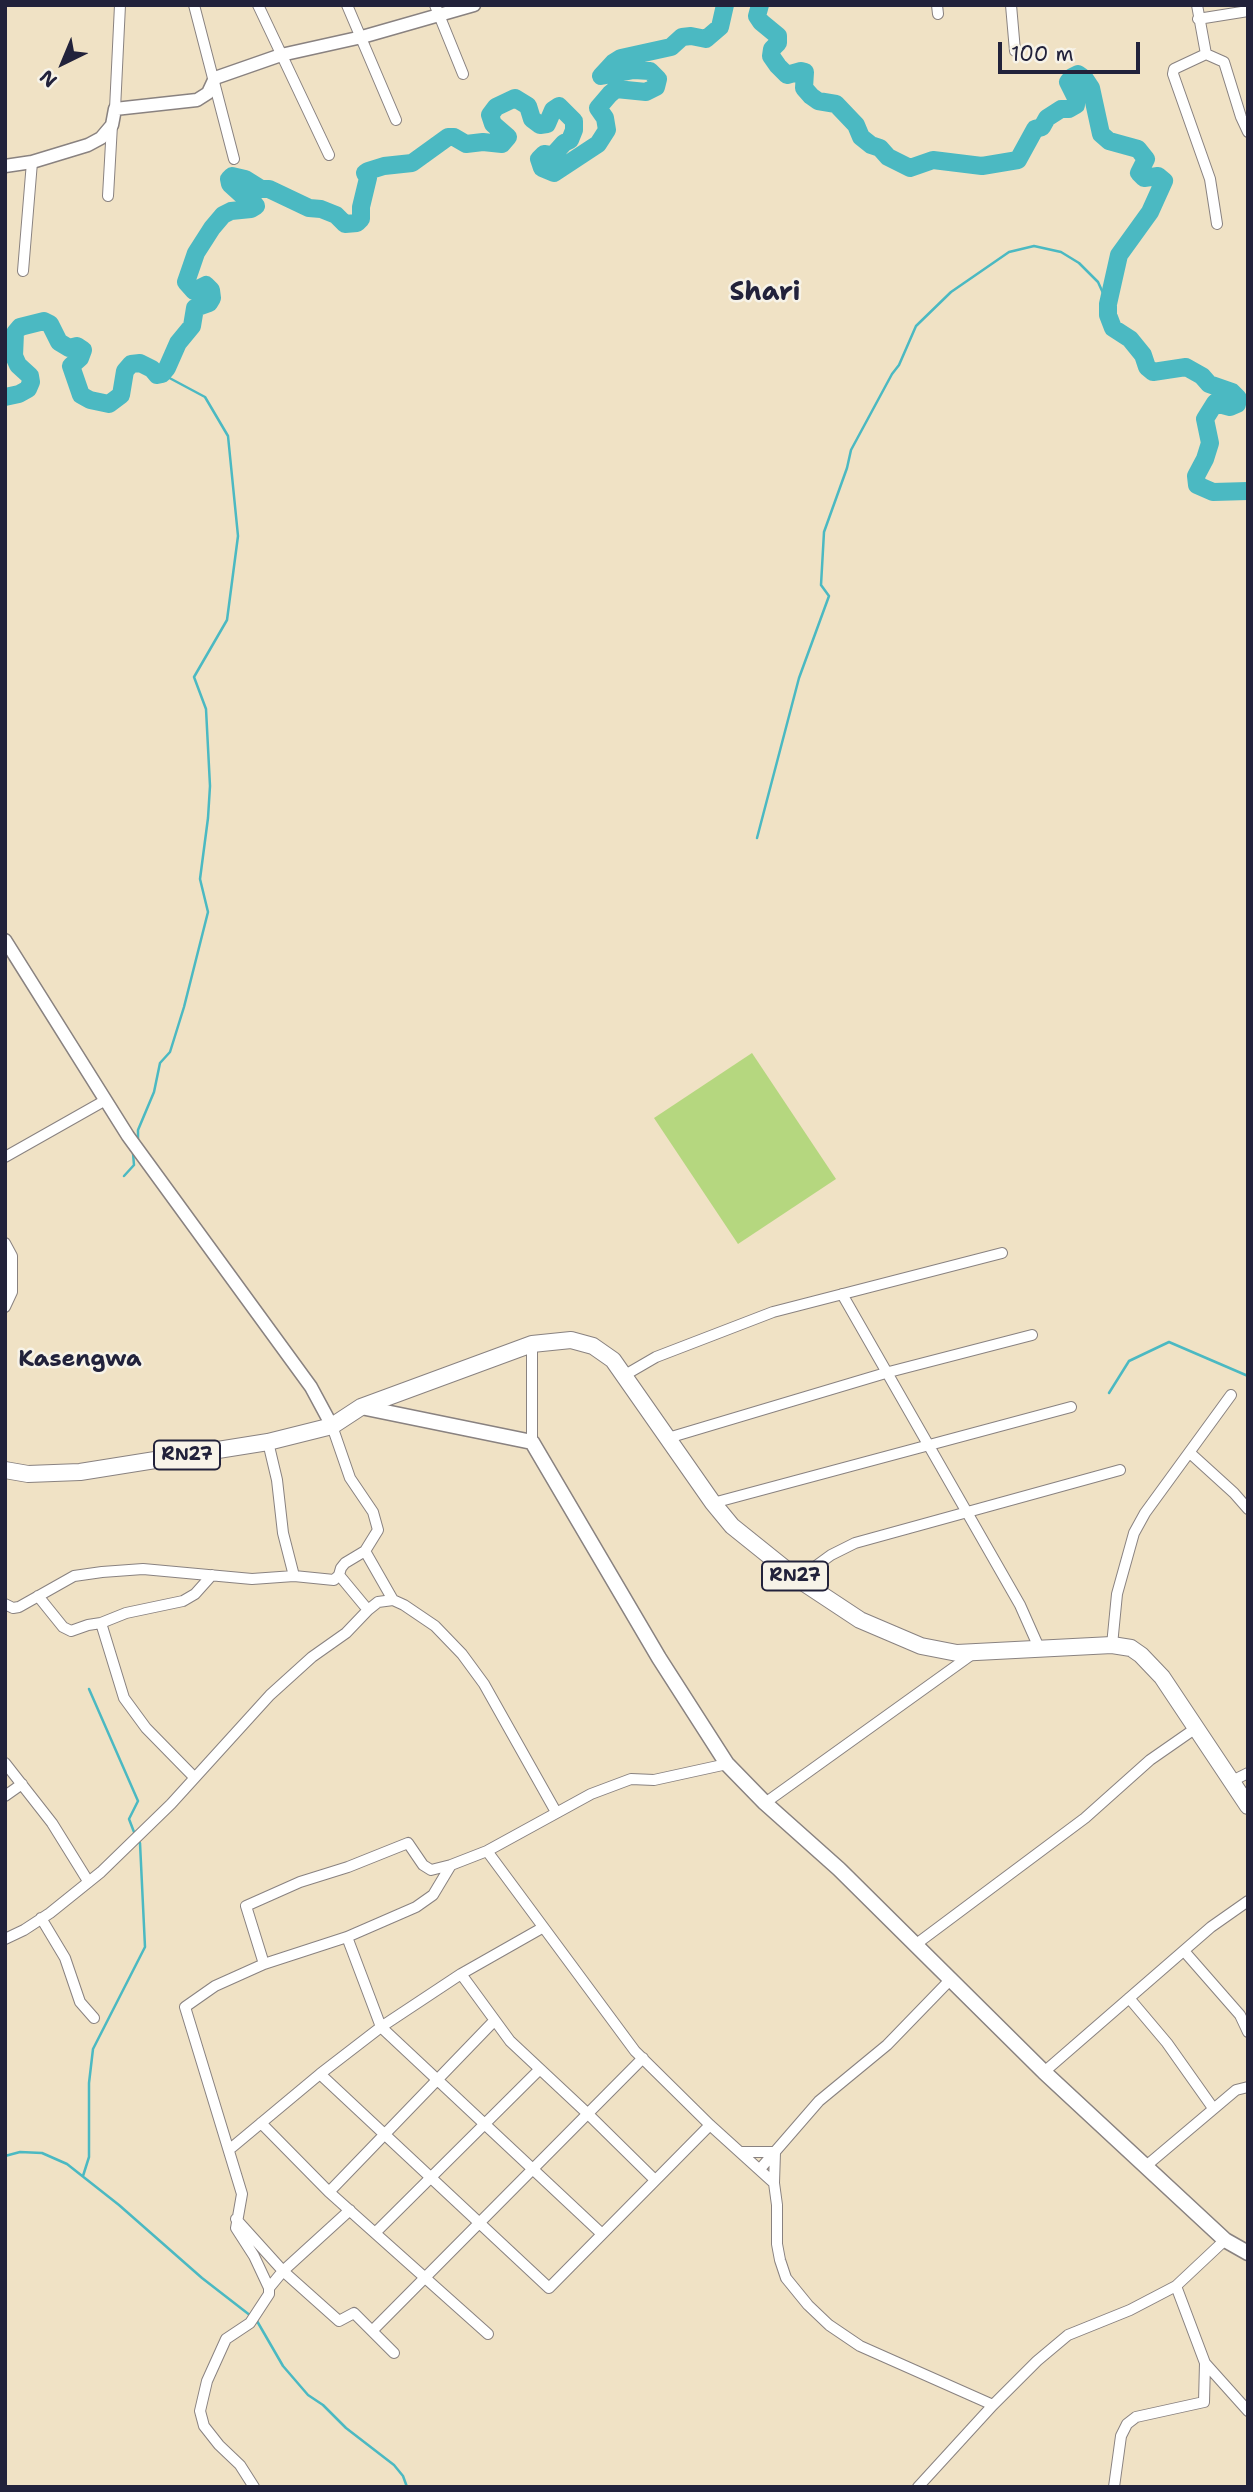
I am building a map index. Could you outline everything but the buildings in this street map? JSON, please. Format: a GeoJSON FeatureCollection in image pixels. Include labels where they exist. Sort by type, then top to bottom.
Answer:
{"type":"FeatureCollection","features":[{"type":"Feature","properties":{"kind":"main road","name":"RN27"},"geometry":{"type":"LineString","coordinates":[[5,1469],[28,1474],[80,1472],[268,1442],[332,1426],[361,1407],[532,1344],[570,1340],[593,1346],[613,1360],[625,1375],[713,1503],[732,1526],[798,1579],[860,1620],[921,1646],[957,1653],[1112,1645],[1131,1648],[1141,1654],[1162,1677],[1248,1805]]}},
{"type":"Feature","properties":{"kind":"main road"},"geometry":{"type":"LineString","coordinates":[[361,1407],[532,1442],[659,1658],[727,1764],[765,1803],[839,1869],[1044,2072],[1225,2240],[1248,2253]]}},
{"type":"Feature","properties":{"kind":"street"},"geometry":{"type":"LineString","coordinates":[[108,196],[120,5]]}},
{"type":"Feature","properties":{"kind":"street"},"geometry":{"type":"LineString","coordinates":[[194,5],[234,159]]}},
{"type":"Feature","properties":{"kind":"street"},"geometry":{"type":"LineString","coordinates":[[258,5],[329,155]]}},
{"type":"Feature","properties":{"kind":"street"},"geometry":{"type":"LineString","coordinates":[[347,5],[396,120]]}},
{"type":"Feature","properties":{"kind":"street"},"geometry":{"type":"LineString","coordinates":[[115,109],[197,100],[208,93],[215,78],[281,55],[362,37],[437,10],[474,5]]}},
{"type":"Feature","properties":{"kind":"street"},"geometry":{"type":"LineString","coordinates":[[1011,5],[1015,51]]}},
{"type":"Feature","properties":{"kind":"street"},"geometry":{"type":"LineString","coordinates":[[1197,5],[1206,54]]}},
{"type":"Feature","properties":{"kind":"street"},"geometry":{"type":"LineString","coordinates":[[437,10],[463,74]]}},
{"type":"Feature","properties":{"kind":"street"},"geometry":{"type":"LineString","coordinates":[[1198,19],[1248,11]]}},
{"type":"Feature","properties":{"kind":"street"},"geometry":{"type":"LineString","coordinates":[[1217,224],[1210,179],[1173,74],[1174,69],[1206,54],[1224,62],[1248,132]]}},
{"type":"Feature","properties":{"kind":"street"},"geometry":{"type":"LineString","coordinates":[[5,166],[32,162],[88,145],[101,138],[112,125]]}},
{"type":"Feature","properties":{"kind":"street"},"geometry":{"type":"LineString","coordinates":[[23,271],[32,162]]}},
{"type":"Feature","properties":{"kind":"street"},"geometry":{"type":"LineString","coordinates":[[5,1604],[13,1608],[19,1607],[74,1576],[143,1569],[251,1579],[294,1576],[334,1580],[340,1575],[345,1563],[365,1551],[378,1530],[373,1513],[350,1478],[332,1426],[311,1387],[104,1101],[6,943]]}},
{"type":"Feature","properties":{"kind":"street"},"geometry":{"type":"LineString","coordinates":[[5,1157],[104,1101]]}},
{"type":"Feature","properties":{"kind":"street"},"geometry":{"type":"LineString","coordinates":[[5,1242],[12,1256],[12,1292],[5,1307]]}},
{"type":"Feature","properties":{"kind":"street"},"geometry":{"type":"LineString","coordinates":[[625,1375],[656,1357],[773,1312],[1002,1253]]}},
{"type":"Feature","properties":{"kind":"street"},"geometry":{"type":"LineString","coordinates":[[842,1294],[1020,1605],[1040,1650]]}},
{"type":"Feature","properties":{"kind":"street"},"geometry":{"type":"LineString","coordinates":[[668,1438],[888,1372],[1032,1335]]}},
{"type":"Feature","properties":{"kind":"street"},"geometry":{"type":"LineString","coordinates":[[532,1344],[532,1442]]}},
{"type":"Feature","properties":{"kind":"street"},"geometry":{"type":"LineString","coordinates":[[1112,1645],[1117,1594],[1134,1533],[1145,1513],[1231,1395]]}},
{"type":"Feature","properties":{"kind":"street"},"geometry":{"type":"LineString","coordinates":[[713,1503],[1071,1407]]}},
{"type":"Feature","properties":{"kind":"street"},"geometry":{"type":"LineString","coordinates":[[268,1442],[277,1480],[283,1533],[294,1576]]}},
{"type":"Feature","properties":{"kind":"street"},"geometry":{"type":"LineString","coordinates":[[1190,1453],[1248,1509]]}},
{"type":"Feature","properties":{"kind":"street"},"geometry":{"type":"LineString","coordinates":[[798,1579],[831,1555],[855,1543],[1092,1480],[1120,1470]]}},
{"type":"Feature","properties":{"kind":"street"},"geometry":{"type":"LineString","coordinates":[[365,1551],[393,1600],[425,1619],[463,1654],[484,1684],[556,1812]]}},
{"type":"Feature","properties":{"kind":"street"},"geometry":{"type":"LineString","coordinates":[[38,1596],[63,1627],[71,1631],[126,1613],[183,1601],[195,1594],[212,1575]]}},
{"type":"Feature","properties":{"kind":"street"},"geometry":{"type":"LineString","coordinates":[[340,1575],[368,1610]]}},
{"type":"Feature","properties":{"kind":"street"},"geometry":{"type":"LineString","coordinates":[[6,1937],[24,1930],[62,1904],[101,1872],[132,1843],[270,1695],[313,1657],[346,1633],[378,1602],[393,1600]]}},
{"type":"Feature","properties":{"kind":"street"},"geometry":{"type":"LineString","coordinates":[[101,1623],[124,1698],[146,1728],[194,1777]]}},
{"type":"Feature","properties":{"kind":"street"},"geometry":{"type":"LineString","coordinates":[[765,1803],[975,1653]]}},
{"type":"Feature","properties":{"kind":"street"},"geometry":{"type":"LineString","coordinates":[[915,1945],[1085,1818],[1150,1760],[1196,1728]]}},
{"type":"Feature","properties":{"kind":"street"},"geometry":{"type":"LineString","coordinates":[[5,1763],[52,1823],[88,1881]]}},
{"type":"Feature","properties":{"kind":"street"},"geometry":{"type":"LineString","coordinates":[[264,1964],[246,1906],[300,1882],[348,1867],[408,1843],[422,1865],[431,1870],[451,1865],[487,1851],[591,1794],[631,1779],[654,1780],[727,1764]]}},
{"type":"Feature","properties":{"kind":"street"},"geometry":{"type":"LineString","coordinates":[[1232,1781],[1248,1773]]}},
{"type":"Feature","properties":{"kind":"street"},"geometry":{"type":"LineString","coordinates":[[5,1796],[22,1784]]}},
{"type":"Feature","properties":{"kind":"street"},"geometry":{"type":"LineString","coordinates":[[487,1851],[635,2051],[774,2183]]}},
{"type":"Feature","properties":{"kind":"street"},"geometry":{"type":"LineString","coordinates":[[254,2487],[240,2465],[204,2426],[200,2411],[207,2381],[226,2339],[253,2319],[269,2294],[269,2288],[254,2256],[236,2228],[242,2194],[185,2007],[215,1986],[264,1964],[347,1937],[416,1907],[433,1895],[451,1865]]}},
{"type":"Feature","properties":{"kind":"street"},"geometry":{"type":"LineString","coordinates":[[1044,2072],[1211,1927],[1248,1900]]}},
{"type":"Feature","properties":{"kind":"street"},"geometry":{"type":"LineString","coordinates":[[41,1918],[65,1958],[80,2002],[94,2018]]}},
{"type":"Feature","properties":{"kind":"street"},"geometry":{"type":"LineString","coordinates":[[230,2150],[380,2027],[461,1974],[542,1928]]}},
{"type":"Feature","properties":{"kind":"street"},"geometry":{"type":"LineString","coordinates":[[347,1937],[380,2027],[602,2234]]}},
{"type":"Feature","properties":{"kind":"street"},"geometry":{"type":"LineString","coordinates":[[1184,1951],[1240,2015],[1248,2032]]}},
{"type":"Feature","properties":{"kind":"street"},"geometry":{"type":"LineString","coordinates":[[461,1974],[510,2041],[655,2180]]}},
{"type":"Feature","properties":{"kind":"street"},"geometry":{"type":"LineString","coordinates":[[760,2169],[819,2101],[887,2046],[950,1980]]}},
{"type":"Feature","properties":{"kind":"street"},"geometry":{"type":"LineString","coordinates":[[1129,1998],[1167,2043],[1213,2108]]}},
{"type":"Feature","properties":{"kind":"street"},"geometry":{"type":"LineString","coordinates":[[329,2192],[494,2021]]}},
{"type":"Feature","properties":{"kind":"street"},"geometry":{"type":"LineString","coordinates":[[372,2331],[643,2059]]}},
{"type":"Feature","properties":{"kind":"street"},"geometry":{"type":"LineString","coordinates":[[375,2233],[540,2069]]}},
{"type":"Feature","properties":{"kind":"street"},"geometry":{"type":"LineString","coordinates":[[320,2074],[548,2288],[710,2125]]}},
{"type":"Feature","properties":{"kind":"street"},"geometry":{"type":"LineString","coordinates":[[1146,2166],[1236,2090],[1248,2087]]}},
{"type":"Feature","properties":{"kind":"street"},"geometry":{"type":"LineString","coordinates":[[261,2123],[329,2192],[488,2334]]}},
{"type":"Feature","properties":{"kind":"street"},"geometry":{"type":"LineString","coordinates":[[741,2151],[775,2152]]}},
{"type":"Feature","properties":{"kind":"street"},"geometry":{"type":"LineString","coordinates":[[775,2152],[774,2183],[780,2260],[786,2277],[808,2305],[829,2325],[860,2346],[993,2405]]}},
{"type":"Feature","properties":{"kind":"street"},"geometry":{"type":"LineString","coordinates":[[269,2288],[283,2271],[350,2210]]}},
{"type":"Feature","properties":{"kind":"street"},"geometry":{"type":"LineString","coordinates":[[236,2219],[283,2271],[340,2320],[354,2313],[394,2353]]}},
{"type":"Feature","properties":{"kind":"street"},"geometry":{"type":"LineString","coordinates":[[918,2487],[993,2405],[1037,2361],[1068,2335],[1130,2310],[1176,2286],[1225,2240]]}},
{"type":"Feature","properties":{"kind":"street"},"geometry":{"type":"LineString","coordinates":[[1176,2286],[1205,2363],[1248,2412]]}},
{"type":"Feature","properties":{"kind":"street"},"geometry":{"type":"LineString","coordinates":[[1114,2487],[1121,2436],[1127,2424],[1136,2417],[1204,2402],[1205,2363]]}},
{"type":"Feature","properties":{"kind":"green space"},"geometry":{"type":"Polygon","coordinates":[[[752,1053],[836,1179],[738,1244],[654,1118],[752,1053]]]}},
{"type":"Feature","properties":{"kind":"waterway"},"geometry":{"type":"LineString","coordinates":[[5,397],[28,389],[31,382],[30,376],[18,365],[14,356],[15,333],[20,327],[44,321],[50,324],[59,342],[69,348],[77,346],[83,350],[80,358],[71,366],[81,395],[90,400],[109,404],[121,395],[125,371],[131,364],[140,363],[157,375],[162,374],[178,343],[192,326],[195,308],[209,303],[212,298],[211,290],[206,285],[194,291],[186,282],[196,253],[223,215],[256,206],[248,195],[241,194],[230,184],[229,179],[232,176],[245,179],[261,189],[269,189],[309,208],[336,215],[345,224],[357,223],[361,219],[368,178],[365,173],[384,166],[412,163],[448,137],[454,137],[466,144],[502,144],[508,137],[493,124],[490,115],[496,107],[515,98],[528,106],[532,119],[540,125],[547,124],[553,110],[559,106],[574,121],[570,140],[555,153],[544,154],[539,159],[542,168],[554,173],[598,144],[607,130],[605,118],[598,108],[610,94],[616,89],[646,92],[656,87],[658,79],[650,71],[634,70],[601,76],[613,63],[621,58],[671,47],[682,37],[706,39],[720,27],[725,5]]}},
{"type":"Feature","properties":{"kind":"waterway"},"geometry":{"type":"LineString","coordinates":[[760,5],[757,16],[778,36],[778,43],[772,49],[771,56],[778,66],[787,75],[805,72],[804,88],[811,96],[818,101],[836,104],[856,125],[861,137],[880,148],[888,157],[910,168],[933,160],[982,166],[1018,160],[1035,129],[1042,127],[1047,118],[1061,109],[1076,105],[1076,98],[1068,82],[1072,77],[1078,74],[1085,79],[1091,88],[1101,134],[1109,141],[1138,149],[1146,159],[1139,173],[1144,178],[1158,176],[1164,181],[1150,212],[1119,255],[1108,304],[1108,315],[1113,328],[1130,339],[1153,372],[1186,367],[1202,376],[1209,384],[1232,392],[1238,398],[1237,404],[1230,407],[1215,403],[1205,419],[1210,443],[1196,476],[1197,485],[1213,492],[1248,491]]}},
{"type":"Feature","properties":{"kind":"waterway"},"geometry":{"type":"LineString","coordinates":[[757,838],[799,678],[829,596],[821,585],[824,532],[851,450],[899,365],[916,326],[951,292],[1009,252],[1034,246],[1061,252],[1079,263],[1098,282],[1108,304]]}},
{"type":"Feature","properties":{"kind":"waterway"},"geometry":{"type":"LineString","coordinates":[[138,1142],[138,1130],[154,1092],[160,1063],[170,1052],[184,1007],[208,912],[200,879],[210,786],[206,709],[194,677],[227,620],[238,536],[228,436],[205,397],[162,374]]}},
{"type":"Feature","properties":{"kind":"waterway"},"geometry":{"type":"LineString","coordinates":[[124,1176],[134,1165],[133,1153]]}},
{"type":"Feature","properties":{"kind":"waterway"},"geometry":{"type":"LineString","coordinates":[[1109,1393],[1129,1361],[1169,1342],[1248,1376]]}},
{"type":"Feature","properties":{"kind":"waterway"},"geometry":{"type":"LineString","coordinates":[[89,1689],[138,1801],[129,1819],[134,1832]]}},
{"type":"Feature","properties":{"kind":"waterway"},"geometry":{"type":"LineString","coordinates":[[83,2176],[89,2157],[89,2083],[93,2049],[145,1947],[140,1843]]}},
{"type":"Feature","properties":{"kind":"waterway"},"geometry":{"type":"LineString","coordinates":[[5,2156],[20,2152],[42,2153],[67,2164],[251,2316]]}},
{"type":"Feature","properties":{"kind":"waterway"},"geometry":{"type":"LineString","coordinates":[[257,2321],[283,2366],[308,2395],[394,2465],[403,2476],[407,2487]]}},
{"type":"Feature","properties":{"kind":"district","name":"Shari"},"geometry":{"type":"Point","coordinates":[765,293]}},
{"type":"Feature","properties":{"kind":"district","name":"Kasengwa"},"geometry":{"type":"Point","coordinates":[80,1360]}}]}
